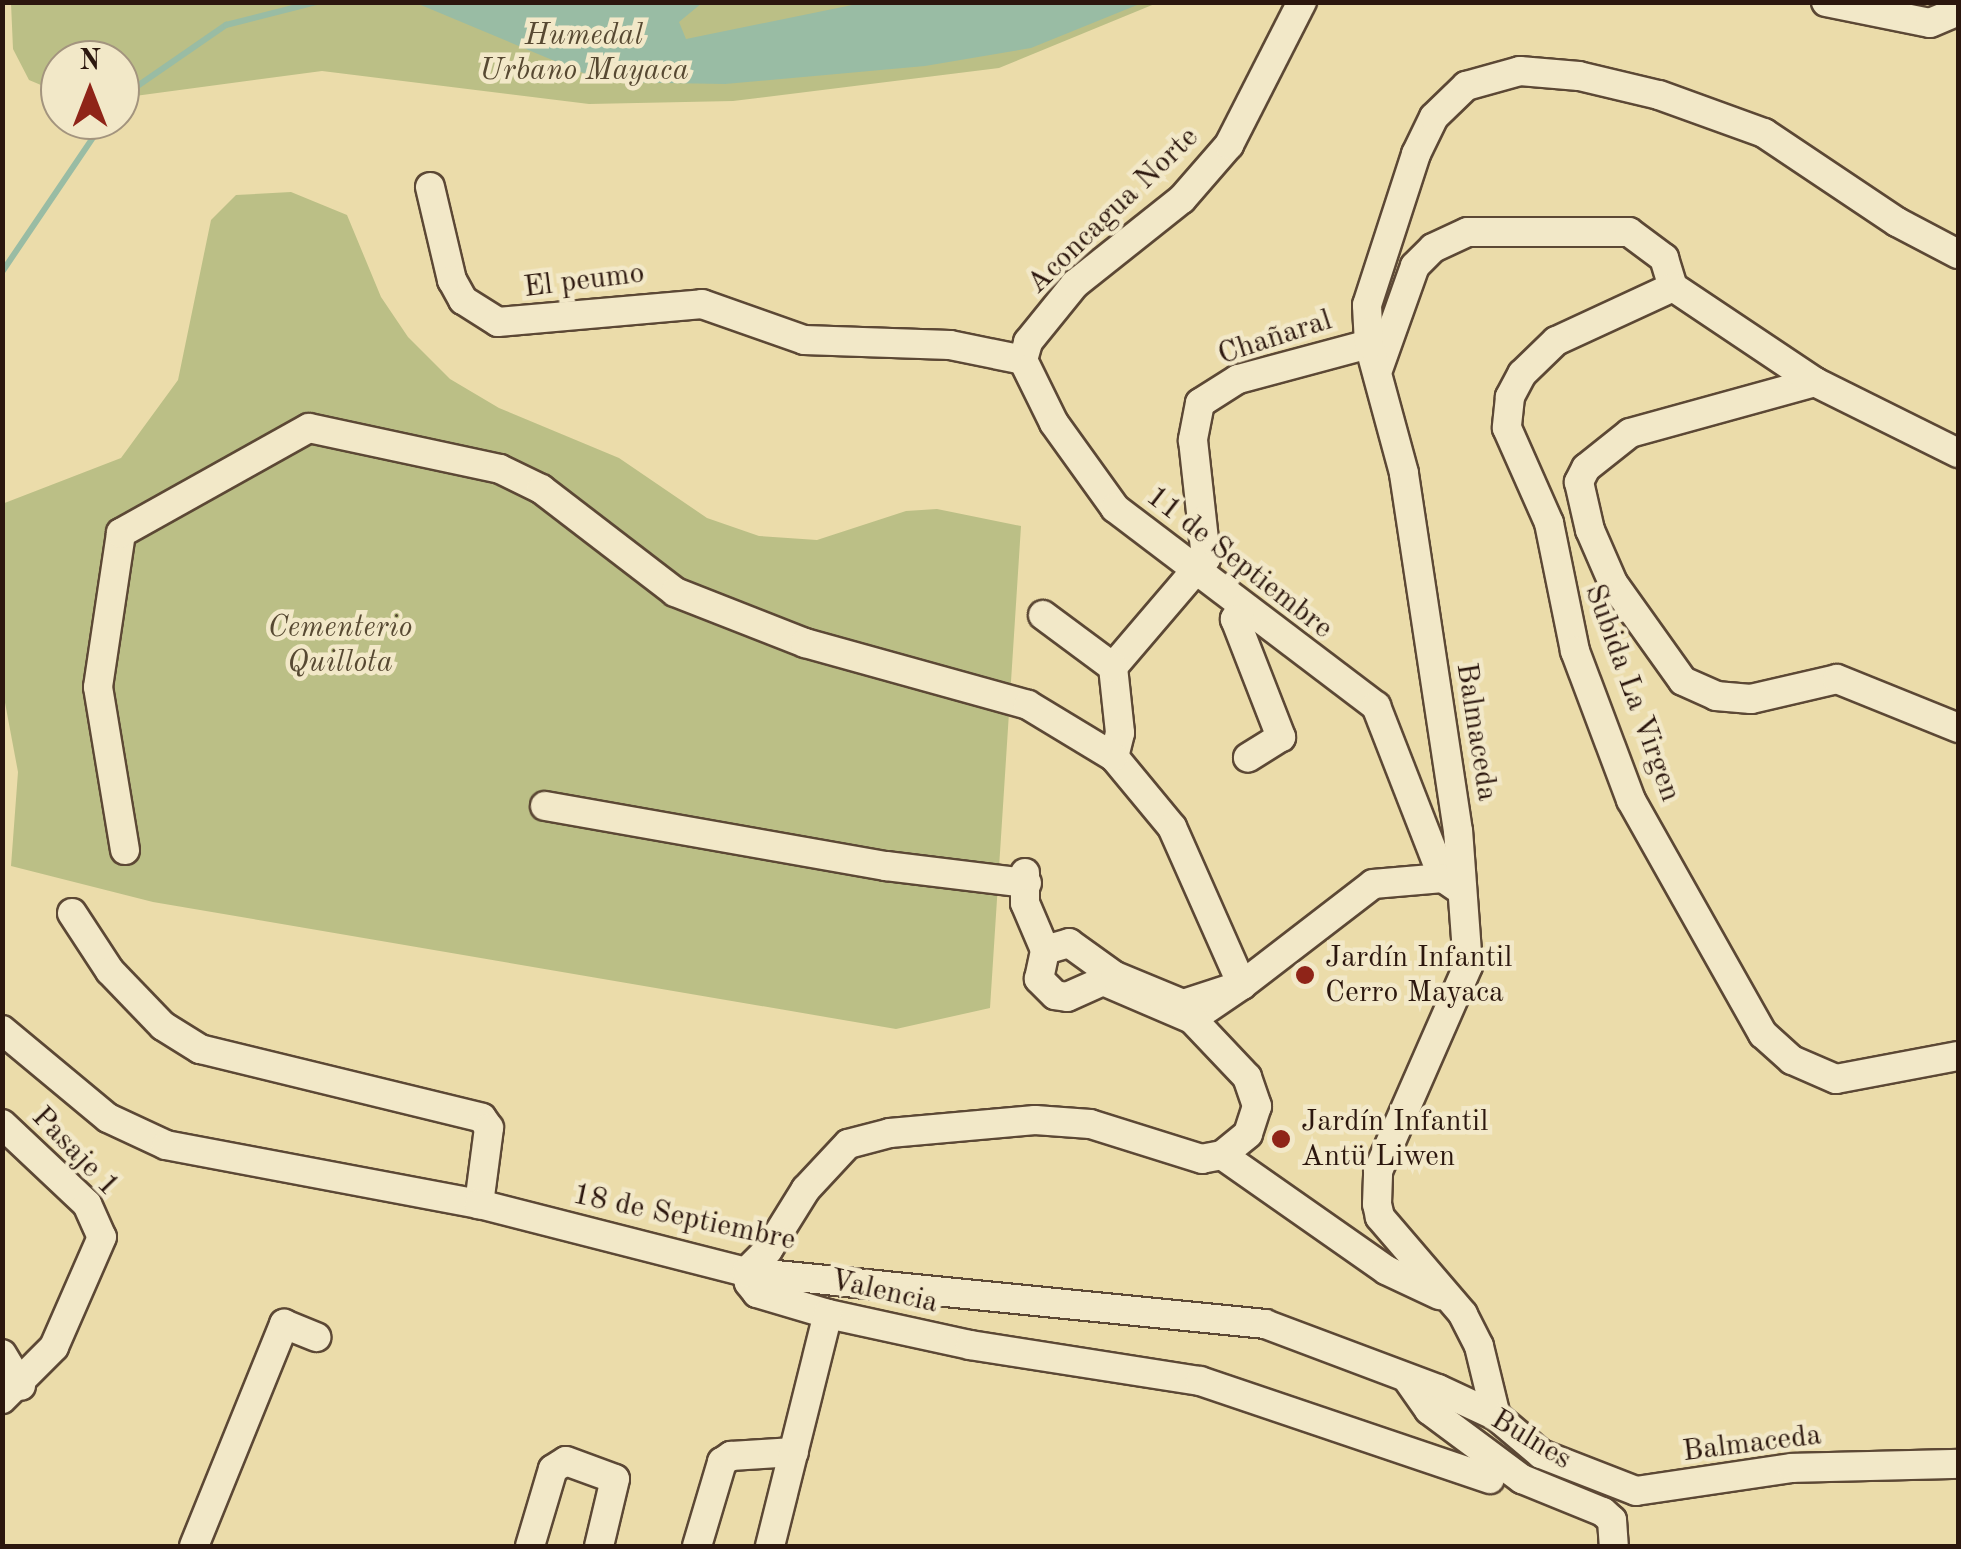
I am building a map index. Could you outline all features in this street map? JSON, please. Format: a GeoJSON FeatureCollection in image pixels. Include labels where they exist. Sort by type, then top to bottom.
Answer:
{"type":"FeatureCollection","features":[{"type":"Feature","properties":{"kind":"street","name":"Aconcagua Norte"},"geometry":{"type":"LineString","coordinates":[[1023,360],[1028,342],[1075,284],[1182,199],[1230,145],[1302,2]]}},
{"type":"Feature","properties":{"kind":"street"},"geometry":{"type":"LineString","coordinates":[[1826,2],[1930,22],[1958,12]]}},
{"type":"Feature","properties":{"kind":"street","name":"Balmaceda"},"geometry":{"type":"LineString","coordinates":[[1958,254],[1897,222],[1764,133],[1659,95],[1520,71],[1466,86],[1434,117],[1373,280],[1368,344],[1404,473],[1458,830],[1452,884],[1468,966],[1378,1171],[1380,1217],[1454,1302],[1479,1346],[1496,1416],[1541,1454],[1636,1491],[1792,1468],[1958,1464]]}},
{"type":"Feature","properties":{"kind":"street","name":"El peumo"},"geometry":{"type":"LineString","coordinates":[[430,186],[452,280],[463,300],[498,322],[691,303],[726,308],[804,340],[950,345],[1023,360]]}},
{"type":"Feature","properties":{"kind":"street"},"geometry":{"type":"LineString","coordinates":[[1378,374],[1415,266],[1434,248],[1468,232],[1629,232],[1664,258],[1673,287],[1816,382],[1958,453]]}},
{"type":"Feature","properties":{"kind":"street","name":"Subida La Virgen"},"geometry":{"type":"LineString","coordinates":[[1673,287],[1556,340],[1522,374],[1510,397],[1507,428],[1549,522],[1552,562],[1575,651],[1631,800],[1763,1034],[1792,1060],[1836,1078],[1958,1056]]}},
{"type":"Feature","properties":{"kind":"street","name":"Chañaral"},"geometry":{"type":"LineString","coordinates":[[1198,573],[1208,546],[1193,440],[1200,403],[1238,379],[1368,344]]}},
{"type":"Feature","properties":{"kind":"street","name":"11 de Septiembre"},"geometry":{"type":"LineString","coordinates":[[1023,360],[1054,423],[1115,508],[1386,719],[1452,884]]}},
{"type":"Feature","properties":{"kind":"street"},"geometry":{"type":"LineString","coordinates":[[1816,382],[1646,427],[1602,453],[1579,482],[1590,530],[1613,583],[1683,681],[1716,696],[1751,699],[1838,679],[1958,728]]}},
{"type":"Feature","properties":{"kind":"street"},"geometry":{"type":"LineString","coordinates":[[125,850],[98,687],[121,533],[309,428],[500,469],[541,489],[675,592],[805,643],[1028,705],[1114,757],[1172,826],[1242,984]]}},
{"type":"Feature","properties":{"kind":"street"},"geometry":{"type":"LineString","coordinates":[[1113,667],[1198,573]]}},
{"type":"Feature","properties":{"kind":"street"},"geometry":{"type":"LineString","coordinates":[[1241,609],[1236,619],[1281,737],[1248,758]]}},
{"type":"Feature","properties":{"kind":"street"},"geometry":{"type":"LineString","coordinates":[[1043,615],[1113,667],[1120,732],[1114,757]]}},
{"type":"Feature","properties":{"kind":"street"},"geometry":{"type":"LineString","coordinates":[[545,806],[886,866],[1026,878],[1025,902],[1045,950],[1039,979],[1055,996],[1082,994],[1103,980],[1192,1019],[1247,1077],[1257,1106],[1248,1134],[1222,1156],[1202,1159],[1090,1124],[1035,1120],[890,1133],[848,1144],[806,1188],[768,1250],[746,1272]]}},
{"type":"Feature","properties":{"kind":"street"},"geometry":{"type":"LineString","coordinates":[[1192,1019],[1373,884],[1452,884]]}},
{"type":"Feature","properties":{"kind":"street"},"geometry":{"type":"LineString","coordinates":[[72,913],[110,971],[163,1026],[200,1049],[482,1118],[489,1128],[479,1204]]}},
{"type":"Feature","properties":{"kind":"street"},"geometry":{"type":"LineString","coordinates":[[1045,950],[1069,943],[1115,976],[1182,1004],[1242,984]]}},
{"type":"Feature","properties":{"kind":"street","name":"18 de Septiembre"},"geometry":{"type":"LineString","coordinates":[[2,1030],[108,1118],[166,1144],[479,1204],[746,1272],[1265,1324],[1496,1416]]}},
{"type":"Feature","properties":{"kind":"street","name":"Pasaje 1"},"geometry":{"type":"LineString","coordinates":[[2,1124],[101,1225],[99,1254],[54,1347],[12,1393]]}},
{"type":"Feature","properties":{"kind":"street"},"geometry":{"type":"LineString","coordinates":[[1222,1156],[1386,1270],[1454,1302]]}},
{"type":"Feature","properties":{"kind":"street","name":"Valencia"},"geometry":{"type":"LineString","coordinates":[[746,1272],[758,1293],[828,1314],[970,1345],[1200,1381],[1284,1404],[1490,1479]]}},
{"type":"Feature","properties":{"kind":"street"},"geometry":{"type":"LineString","coordinates":[[770,1546],[828,1314]]}},
{"type":"Feature","properties":{"kind":"street"},"geometry":{"type":"LineString","coordinates":[[194,1546],[284,1324],[317,1338]]}},
{"type":"Feature","properties":{"kind":"street"},"geometry":{"type":"LineString","coordinates":[[2,1354],[12,1393]]}},
{"type":"Feature","properties":{"kind":"street","name":"Bulnes"},"geometry":{"type":"LineString","coordinates":[[1408,1380],[1429,1410],[1522,1480],[1603,1512],[1612,1520],[1614,1546]]}},
{"type":"Feature","properties":{"kind":"street"},"geometry":{"type":"LineString","coordinates":[[697,1546],[722,1462],[731,1456],[794,1452]]}},
{"type":"Feature","properties":{"kind":"street"},"geometry":{"type":"LineString","coordinates":[[530,1546],[553,1470],[566,1461],[614,1480],[600,1546]]}},
{"type":"Feature","properties":{"kind":"green space","name":"Humedal Urbano Mayaca"},"geometry":{"type":"Polygon","coordinates":[[[11,3],[1157,3],[999,68],[733,101],[589,104],[322,71],[140,95],[140,40],[40,40],[40,85],[29,80],[13,49],[11,3]]]}},
{"type":"Feature","properties":{"kind":"green space","name":"Cementerio Quillota"},"geometry":{"type":"Polygon","coordinates":[[[291,192],[347,215],[381,297],[408,337],[450,379],[499,408],[619,458],[707,518],[759,536],[817,540],[906,511],[937,509],[1021,526],[990,1008],[896,1029],[153,902],[11,866],[18,772],[3,692],[2,504],[121,458],[178,380],[211,220],[236,195],[291,192]]]}},
{"type":"Feature","properties":{"kind":"shaded area"},"geometry":{"type":"Polygon","coordinates":[[[416,3],[702,3],[679,22],[686,39],[862,3],[1142,3],[1031,48],[925,66],[725,84],[605,82],[416,3]]]}},
{"type":"Feature","properties":{"kind":"waterway"},"geometry":{"type":"LineString","coordinates":[[140,84],[226,25],[316,2]]}},
{"type":"Feature","properties":{"kind":"waterway"},"geometry":{"type":"LineString","coordinates":[[2,272],[91,140]]}},
{"type":"Feature","properties":{"kind":"place","name":"Jardín Infantil Cerro Mayaca"},"geometry":{"type":"Point","coordinates":[1305,975]}},
{"type":"Feature","properties":{"kind":"place","name":"Jardín Infantil Antü Liwen"},"geometry":{"type":"Point","coordinates":[1281,1139]}}]}
